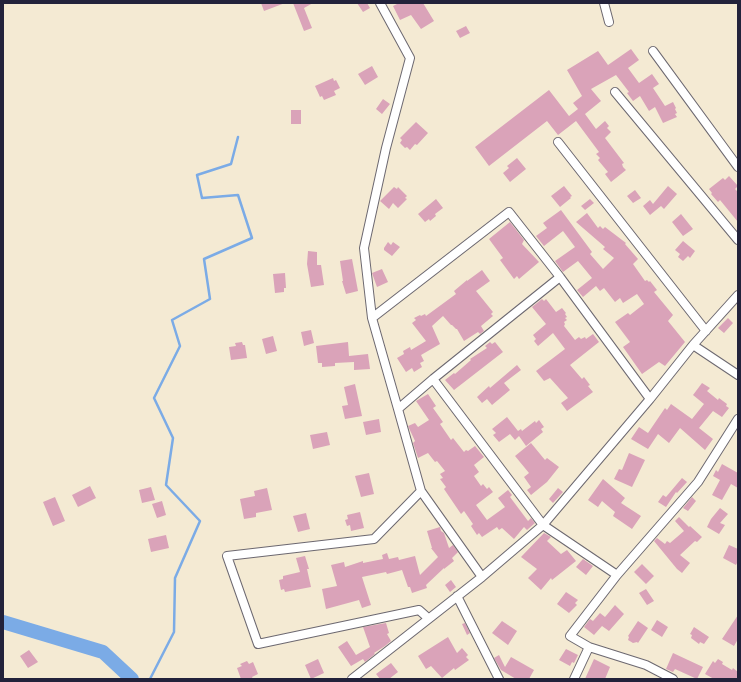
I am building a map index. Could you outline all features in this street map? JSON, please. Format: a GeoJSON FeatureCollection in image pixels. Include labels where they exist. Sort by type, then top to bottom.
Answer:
{"type":"FeatureCollection","features":[{"type":"Feature","properties":{"kind":"street"},"geometry":{"type":"LineString","coordinates":[[380,3],[410,58],[386,148],[364,248],[372,318],[421,491],[482,577]]}},
{"type":"Feature","properties":{"kind":"street"},"geometry":{"type":"LineString","coordinates":[[604,3],[609,22]]}},
{"type":"Feature","properties":{"kind":"street"},"geometry":{"type":"LineString","coordinates":[[653,51],[738,167]]}},
{"type":"Feature","properties":{"kind":"street"},"geometry":{"type":"LineString","coordinates":[[615,92],[738,240]]}},
{"type":"Feature","properties":{"kind":"street"},"geometry":{"type":"LineString","coordinates":[[558,142],[706,331]]}},
{"type":"Feature","properties":{"kind":"street"},"geometry":{"type":"LineString","coordinates":[[372,318],[509,212],[560,277],[650,399]]}},
{"type":"Feature","properties":{"kind":"street"},"geometry":{"type":"LineString","coordinates":[[398,409],[560,277]]}},
{"type":"Feature","properties":{"kind":"street"},"geometry":{"type":"LineString","coordinates":[[352,679],[482,577],[543,525],[650,399],[693,345],[738,295]]}},
{"type":"Feature","properties":{"kind":"street"},"geometry":{"type":"LineString","coordinates":[[693,345],[738,375]]}},
{"type":"Feature","properties":{"kind":"street"},"geometry":{"type":"LineString","coordinates":[[433,379],[543,525],[617,575]]}},
{"type":"Feature","properties":{"kind":"street"},"geometry":{"type":"LineString","coordinates":[[669,678],[646,665],[589,647],[570,636],[617,575],[698,482],[738,420]]}},
{"type":"Feature","properties":{"kind":"street"},"geometry":{"type":"LineString","coordinates":[[421,491],[374,539],[227,556],[258,644],[419,610],[428,618]]}},
{"type":"Feature","properties":{"kind":"street"},"geometry":{"type":"LineString","coordinates":[[457,596],[499,679]]}},
{"type":"Feature","properties":{"kind":"street"},"geometry":{"type":"LineString","coordinates":[[574,679],[589,647]]}},
{"type":"Feature","properties":{"kind":"building"},"geometry":{"type":"Polygon","coordinates":[[[261,3],[285,3],[264,11],[261,3]]]}},
{"type":"Feature","properties":{"kind":"building"},"geometry":{"type":"Polygon","coordinates":[[[293,3],[313,3],[304,8],[312,28],[304,31],[293,3]]]}},
{"type":"Feature","properties":{"kind":"building"},"geometry":{"type":"Polygon","coordinates":[[[357,3],[367,3],[370,8],[363,12],[357,3]]]}},
{"type":"Feature","properties":{"kind":"building"},"geometry":{"type":"Polygon","coordinates":[[[399,3],[423,3],[434,21],[421,29],[411,15],[400,20],[393,6],[399,3]]]}},
{"type":"Feature","properties":{"kind":"building"},"geometry":{"type":"Polygon","coordinates":[[[466,26],[470,33],[460,38],[456,31],[466,26]]]}},
{"type":"Feature","properties":{"kind":"building"},"geometry":{"type":"Polygon","coordinates":[[[631,49],[639,60],[628,68],[639,83],[652,74],[659,84],[653,88],[665,106],[673,102],[676,108],[677,113],[675,114],[677,117],[663,123],[655,107],[649,111],[640,96],[633,101],[627,93],[629,92],[616,75],[591,89],[601,101],[585,114],[596,129],[605,121],[609,126],[607,128],[611,132],[605,138],[624,163],[622,164],[626,170],[611,182],[605,174],[608,172],[598,160],[600,158],[596,154],[599,152],[576,121],[558,135],[547,121],[489,166],[475,147],[549,90],[569,116],[578,109],[573,103],[582,96],[567,70],[598,51],[608,65],[631,49]]]}},
{"type":"Feature","properties":{"kind":"building"},"geometry":{"type":"Polygon","coordinates":[[[372,66],[378,77],[365,85],[358,74],[372,66]]]}},
{"type":"Feature","properties":{"kind":"building"},"geometry":{"type":"Polygon","coordinates":[[[333,78],[334,81],[336,80],[340,88],[334,91],[336,95],[324,100],[322,96],[320,97],[315,86],[333,78]]]}},
{"type":"Feature","properties":{"kind":"building"},"geometry":{"type":"Polygon","coordinates":[[[383,99],[390,104],[382,114],[376,109],[383,99]]]}},
{"type":"Feature","properties":{"kind":"building"},"geometry":{"type":"Polygon","coordinates":[[[291,110],[301,110],[301,124],[291,124],[291,110]]]}},
{"type":"Feature","properties":{"kind":"building"},"geometry":{"type":"Polygon","coordinates":[[[416,122],[428,133],[410,150],[407,147],[405,148],[400,143],[402,140],[400,138],[416,122]]]}},
{"type":"Feature","properties":{"kind":"building"},"geometry":{"type":"Polygon","coordinates":[[[517,158],[526,169],[510,182],[503,173],[509,168],[507,166],[517,158]]]}},
{"type":"Feature","properties":{"kind":"building"},"geometry":{"type":"Polygon","coordinates":[[[729,176],[738,186],[735,189],[738,192],[738,222],[720,200],[718,202],[711,194],[712,193],[709,189],[723,178],[725,180],[729,176]]]}},
{"type":"Feature","properties":{"kind":"building"},"geometry":{"type":"Polygon","coordinates":[[[564,186],[572,196],[560,207],[551,196],[564,186]]]}},
{"type":"Feature","properties":{"kind":"building"},"geometry":{"type":"Polygon","coordinates":[[[668,186],[677,194],[664,209],[661,206],[650,215],[643,206],[650,200],[653,204],[668,186]]]}},
{"type":"Feature","properties":{"kind":"building"},"geometry":{"type":"Polygon","coordinates":[[[394,187],[397,189],[398,187],[407,196],[405,198],[407,199],[398,208],[393,203],[389,209],[380,201],[394,187]]]}},
{"type":"Feature","properties":{"kind":"building"},"geometry":{"type":"Polygon","coordinates":[[[635,190],[641,198],[633,203],[627,196],[635,190]]]}},
{"type":"Feature","properties":{"kind":"building"},"geometry":{"type":"Polygon","coordinates":[[[436,199],[443,208],[435,214],[436,216],[430,221],[429,219],[425,222],[418,214],[436,199]]]}},
{"type":"Feature","properties":{"kind":"building"},"geometry":{"type":"Polygon","coordinates":[[[590,199],[594,203],[585,210],[581,206],[590,199]]]}},
{"type":"Feature","properties":{"kind":"building"},"geometry":{"type":"Polygon","coordinates":[[[561,210],[592,252],[590,254],[603,269],[614,258],[603,249],[605,247],[576,222],[587,213],[598,228],[600,226],[603,229],[605,227],[626,243],[625,244],[638,259],[633,264],[645,281],[650,281],[657,290],[654,292],[673,315],[668,321],[685,342],[665,366],[659,362],[642,374],[623,347],[630,342],[615,322],[628,313],[630,315],[644,304],[637,294],[623,303],[620,298],[615,302],[604,288],[600,291],[596,286],[583,297],[577,290],[592,278],[578,261],[563,272],[555,261],[575,247],[563,231],[544,246],[536,236],[547,228],[543,223],[561,210]]]}},
{"type":"Feature","properties":{"kind":"building"},"geometry":{"type":"Polygon","coordinates":[[[681,214],[693,229],[683,236],[672,222],[681,214]]]}},
{"type":"Feature","properties":{"kind":"building"},"geometry":{"type":"Polygon","coordinates":[[[510,222],[524,240],[522,244],[539,262],[519,279],[517,276],[514,279],[500,260],[503,258],[489,239],[510,222]]]}},
{"type":"Feature","properties":{"kind":"building"},"geometry":{"type":"Polygon","coordinates":[[[683,241],[695,251],[690,258],[688,256],[683,261],[678,257],[680,254],[675,250],[683,241]]]}},
{"type":"Feature","properties":{"kind":"building"},"geometry":{"type":"Polygon","coordinates":[[[388,242],[391,245],[393,242],[400,247],[392,256],[384,250],[388,242]]]}},
{"type":"Feature","properties":{"kind":"building"},"geometry":{"type":"Polygon","coordinates":[[[308,251],[317,252],[317,265],[321,265],[324,285],[311,287],[307,264],[308,251]]]}},
{"type":"Feature","properties":{"kind":"building"},"geometry":{"type":"Polygon","coordinates":[[[352,259],[358,291],[346,294],[342,281],[340,261],[352,259]]]}},
{"type":"Feature","properties":{"kind":"building"},"geometry":{"type":"Polygon","coordinates":[[[382,269],[388,282],[377,287],[372,273],[382,269]]]}},
{"type":"Feature","properties":{"kind":"building"},"geometry":{"type":"Polygon","coordinates":[[[482,270],[490,281],[476,291],[493,312],[491,314],[493,316],[481,326],[484,331],[480,334],[478,332],[464,341],[457,329],[443,316],[432,326],[440,344],[421,355],[424,361],[420,363],[422,367],[414,372],[412,368],[406,372],[397,358],[404,354],[403,351],[410,347],[411,350],[426,341],[412,323],[416,320],[414,318],[425,314],[426,316],[456,294],[454,291],[482,270]]]}},
{"type":"Feature","properties":{"kind":"building"},"geometry":{"type":"Polygon","coordinates":[[[285,273],[286,288],[284,288],[284,292],[275,293],[273,274],[285,273]]]}},
{"type":"Feature","properties":{"kind":"building"},"geometry":{"type":"Polygon","coordinates":[[[542,299],[544,301],[546,299],[556,312],[562,308],[567,317],[565,318],[567,320],[564,322],[564,326],[575,340],[579,337],[581,339],[585,337],[586,339],[593,334],[599,342],[570,365],[582,379],[584,377],[590,385],[588,386],[593,392],[567,411],[561,403],[568,398],[550,378],[544,381],[536,371],[565,349],[553,333],[538,346],[534,341],[536,339],[533,335],[546,324],[532,307],[542,299]]]}},
{"type":"Feature","properties":{"kind":"building"},"geometry":{"type":"Polygon","coordinates":[[[728,318],[733,323],[724,333],[718,328],[728,318]]]}},
{"type":"Feature","properties":{"kind":"building"},"geometry":{"type":"Polygon","coordinates":[[[311,330],[314,343],[304,346],[301,332],[311,330]]]}},
{"type":"Feature","properties":{"kind":"building"},"geometry":{"type":"Polygon","coordinates":[[[273,336],[277,351],[266,354],[262,339],[273,336]]]}},
{"type":"Feature","properties":{"kind":"building"},"geometry":{"type":"Polygon","coordinates":[[[242,342],[243,345],[245,345],[247,358],[231,360],[229,347],[236,346],[235,343],[242,342]]]}},
{"type":"Feature","properties":{"kind":"building"},"geometry":{"type":"Polygon","coordinates":[[[348,342],[349,356],[368,354],[370,369],[354,370],[354,362],[335,363],[335,366],[322,367],[322,363],[318,363],[316,346],[348,342]]]}},
{"type":"Feature","properties":{"kind":"building"},"geometry":{"type":"Polygon","coordinates":[[[490,342],[492,344],[495,342],[503,352],[454,390],[445,380],[454,373],[455,374],[471,360],[470,359],[487,348],[485,346],[490,342]]]}},
{"type":"Feature","properties":{"kind":"building"},"geometry":{"type":"Polygon","coordinates":[[[517,365],[521,370],[504,383],[510,390],[492,405],[487,399],[482,403],[477,397],[517,365]]]}},
{"type":"Feature","properties":{"kind":"building"},"geometry":{"type":"Polygon","coordinates":[[[702,383],[710,388],[707,391],[718,400],[719,398],[727,404],[726,406],[729,408],[722,417],[713,411],[699,428],[713,439],[705,450],[680,428],[669,443],[658,434],[648,449],[631,439],[639,427],[648,433],[665,408],[667,410],[671,404],[692,419],[704,404],[693,395],[702,383]]]}},
{"type":"Feature","properties":{"kind":"building"},"geometry":{"type":"Polygon","coordinates":[[[355,384],[362,416],[345,419],[342,406],[348,405],[344,387],[355,384]]]}},
{"type":"Feature","properties":{"kind":"building"},"geometry":{"type":"Polygon","coordinates":[[[428,394],[436,406],[433,408],[443,422],[440,424],[451,440],[453,438],[464,452],[475,446],[484,457],[474,465],[479,472],[474,476],[481,486],[483,484],[487,489],[489,487],[493,492],[476,505],[487,520],[505,507],[498,498],[508,490],[512,495],[510,497],[528,521],[531,518],[535,523],[527,530],[524,527],[514,539],[502,528],[499,530],[497,527],[482,537],[479,533],[477,535],[471,526],[473,524],[464,511],[461,514],[444,489],[446,487],[440,479],[443,478],[440,474],[445,471],[428,453],[418,458],[413,443],[415,441],[408,426],[415,423],[418,427],[429,420],[416,401],[428,394]]]}},
{"type":"Feature","properties":{"kind":"building"},"geometry":{"type":"Polygon","coordinates":[[[507,417],[518,431],[521,429],[522,431],[535,421],[536,423],[539,420],[544,427],[541,429],[543,432],[526,446],[519,436],[515,440],[510,434],[499,442],[493,435],[496,433],[492,429],[507,417]]]}},
{"type":"Feature","properties":{"kind":"building"},"geometry":{"type":"Polygon","coordinates":[[[379,419],[381,432],[366,435],[363,422],[379,419]]]}},
{"type":"Feature","properties":{"kind":"building"},"geometry":{"type":"Polygon","coordinates":[[[327,432],[330,445],[313,449],[310,435],[327,432]]]}},
{"type":"Feature","properties":{"kind":"building"},"geometry":{"type":"Polygon","coordinates":[[[531,443],[545,460],[547,458],[559,467],[547,482],[531,495],[527,490],[531,487],[524,477],[529,473],[515,456],[531,443]]]}},
{"type":"Feature","properties":{"kind":"building"},"geometry":{"type":"Polygon","coordinates":[[[629,453],[645,460],[632,487],[614,479],[619,469],[622,470],[629,453]]]}},
{"type":"Feature","properties":{"kind":"building"},"geometry":{"type":"Polygon","coordinates":[[[722,464],[738,473],[738,488],[731,484],[722,500],[712,495],[720,480],[713,476],[716,470],[718,472],[722,464]]]}},
{"type":"Feature","properties":{"kind":"building"},"geometry":{"type":"Polygon","coordinates":[[[369,473],[374,494],[361,497],[355,476],[369,473]]]}},
{"type":"Feature","properties":{"kind":"building"},"geometry":{"type":"Polygon","coordinates":[[[682,478],[687,482],[677,493],[676,492],[666,507],[658,502],[663,495],[666,497],[682,478]]]}},
{"type":"Feature","properties":{"kind":"building"},"geometry":{"type":"Polygon","coordinates":[[[603,479],[625,498],[621,503],[641,516],[632,529],[613,516],[615,512],[602,501],[598,507],[588,500],[603,479]]]}},
{"type":"Feature","properties":{"kind":"building"},"geometry":{"type":"Polygon","coordinates":[[[90,486],[96,498],[78,507],[72,495],[90,486]]]}},
{"type":"Feature","properties":{"kind":"building"},"geometry":{"type":"Polygon","coordinates":[[[151,487],[155,500],[142,503],[139,490],[151,487]]]}},
{"type":"Feature","properties":{"kind":"building"},"geometry":{"type":"Polygon","coordinates":[[[267,488],[272,510],[256,513],[256,517],[244,519],[240,499],[255,496],[254,491],[267,488]]]}},
{"type":"Feature","properties":{"kind":"building"},"geometry":{"type":"Polygon","coordinates":[[[558,488],[563,492],[553,503],[549,499],[558,488]]]}},
{"type":"Feature","properties":{"kind":"building"},"geometry":{"type":"Polygon","coordinates":[[[55,497],[65,521],[53,526],[43,502],[55,497]]]}},
{"type":"Feature","properties":{"kind":"building"},"geometry":{"type":"Polygon","coordinates":[[[692,497],[696,501],[688,511],[683,508],[692,497]]]}},
{"type":"Feature","properties":{"kind":"building"},"geometry":{"type":"Polygon","coordinates":[[[162,501],[166,515],[157,518],[152,504],[162,501]]]}},
{"type":"Feature","properties":{"kind":"building"},"geometry":{"type":"Polygon","coordinates":[[[720,508],[728,514],[720,523],[725,525],[719,534],[707,527],[711,519],[720,508]]]}},
{"type":"Feature","properties":{"kind":"building"},"geometry":{"type":"Polygon","coordinates":[[[360,512],[364,528],[351,531],[350,525],[347,526],[345,520],[348,519],[347,515],[360,512]]]}},
{"type":"Feature","properties":{"kind":"building"},"geometry":{"type":"Polygon","coordinates":[[[306,513],[310,529],[298,532],[293,516],[306,513]]]}},
{"type":"Feature","properties":{"kind":"building"},"geometry":{"type":"Polygon","coordinates":[[[679,517],[702,537],[697,542],[695,541],[680,555],[690,563],[682,573],[654,541],[657,538],[665,544],[667,541],[670,543],[684,531],[675,521],[679,517]]]}},
{"type":"Feature","properties":{"kind":"building"},"geometry":{"type":"Polygon","coordinates":[[[440,527],[441,531],[444,533],[449,548],[453,545],[458,552],[452,558],[454,561],[426,585],[427,588],[412,593],[410,587],[408,587],[402,570],[387,574],[386,572],[362,577],[371,605],[362,608],[359,600],[326,609],[322,589],[337,586],[331,565],[344,562],[345,567],[363,561],[363,563],[383,559],[382,555],[387,553],[389,559],[398,557],[399,560],[415,556],[420,575],[438,557],[431,548],[427,531],[440,527]]]}},
{"type":"Feature","properties":{"kind":"building"},"geometry":{"type":"Polygon","coordinates":[[[544,533],[551,537],[547,541],[561,554],[567,550],[576,561],[552,580],[551,578],[541,590],[528,578],[537,569],[521,557],[544,533]]]}},
{"type":"Feature","properties":{"kind":"building"},"geometry":{"type":"Polygon","coordinates":[[[166,535],[169,548],[151,552],[148,539],[166,535]]]}},
{"type":"Feature","properties":{"kind":"building"},"geometry":{"type":"Polygon","coordinates":[[[729,545],[738,549],[738,561],[736,565],[723,558],[729,545]]]}},
{"type":"Feature","properties":{"kind":"building"},"geometry":{"type":"Polygon","coordinates":[[[305,556],[309,569],[307,569],[311,587],[285,592],[284,589],[281,590],[279,580],[283,579],[283,576],[300,572],[296,558],[305,556]]]}},
{"type":"Feature","properties":{"kind":"building"},"geometry":{"type":"Polygon","coordinates":[[[583,559],[593,566],[586,575],[576,567],[583,559]]]}},
{"type":"Feature","properties":{"kind":"building"},"geometry":{"type":"Polygon","coordinates":[[[642,564],[654,576],[646,584],[634,572],[642,564]]]}},
{"type":"Feature","properties":{"kind":"building"},"geometry":{"type":"Polygon","coordinates":[[[451,580],[456,587],[450,592],[445,585],[451,580]]]}},
{"type":"Feature","properties":{"kind":"building"},"geometry":{"type":"Polygon","coordinates":[[[646,589],[654,601],[647,605],[639,593],[646,589]]]}},
{"type":"Feature","properties":{"kind":"building"},"geometry":{"type":"Polygon","coordinates":[[[566,592],[578,600],[575,603],[577,605],[569,613],[557,604],[566,592]]]}},
{"type":"Feature","properties":{"kind":"building"},"geometry":{"type":"Polygon","coordinates":[[[615,605],[624,614],[609,631],[602,626],[594,635],[584,627],[590,619],[593,621],[600,613],[605,617],[615,605]]]}},
{"type":"Feature","properties":{"kind":"building"},"geometry":{"type":"Polygon","coordinates":[[[738,615],[738,639],[734,646],[722,639],[738,615]]]}},
{"type":"Feature","properties":{"kind":"building"},"geometry":{"type":"Polygon","coordinates":[[[657,620],[668,627],[662,637],[651,630],[657,620]]]}},
{"type":"Feature","properties":{"kind":"building"},"geometry":{"type":"Polygon","coordinates":[[[502,621],[517,631],[508,645],[492,633],[502,621]]]}},
{"type":"Feature","properties":{"kind":"building"},"geometry":{"type":"Polygon","coordinates":[[[638,621],[648,628],[638,643],[633,643],[628,640],[628,636],[638,621]]]}},
{"type":"Feature","properties":{"kind":"building"},"geometry":{"type":"Polygon","coordinates":[[[386,623],[389,633],[387,634],[391,641],[374,653],[375,654],[365,662],[363,659],[351,666],[338,647],[347,641],[356,655],[370,647],[363,627],[386,623]]]}},
{"type":"Feature","properties":{"kind":"building"},"geometry":{"type":"Polygon","coordinates":[[[465,623],[470,633],[467,635],[462,624],[465,623]]]}},
{"type":"Feature","properties":{"kind":"building"},"geometry":{"type":"Polygon","coordinates":[[[694,627],[709,637],[704,644],[700,642],[699,644],[691,638],[692,635],[690,634],[694,627]]]}},
{"type":"Feature","properties":{"kind":"building"},"geometry":{"type":"Polygon","coordinates":[[[448,637],[457,653],[462,648],[468,655],[466,657],[469,660],[455,670],[454,668],[442,678],[431,666],[426,669],[418,656],[448,637]]]}},
{"type":"Feature","properties":{"kind":"building"},"geometry":{"type":"Polygon","coordinates":[[[566,649],[578,655],[574,663],[572,662],[570,666],[559,660],[566,649]]]}},
{"type":"Feature","properties":{"kind":"building"},"geometry":{"type":"Polygon","coordinates":[[[29,650],[38,662],[28,668],[20,656],[29,650]]]}},
{"type":"Feature","properties":{"kind":"building"},"geometry":{"type":"Polygon","coordinates":[[[673,653],[703,667],[697,679],[675,669],[673,672],[666,669],[673,653]]]}},
{"type":"Feature","properties":{"kind":"building"},"geometry":{"type":"Polygon","coordinates":[[[499,655],[505,667],[511,657],[534,670],[529,679],[516,679],[501,670],[494,658],[499,655]]]}},
{"type":"Feature","properties":{"kind":"building"},"geometry":{"type":"Polygon","coordinates":[[[318,659],[324,673],[311,679],[305,665],[318,659]]]}},
{"type":"Feature","properties":{"kind":"building"},"geometry":{"type":"Polygon","coordinates":[[[594,659],[610,667],[605,679],[585,679],[594,659]]]}},
{"type":"Feature","properties":{"kind":"building"},"geometry":{"type":"Polygon","coordinates":[[[718,659],[723,662],[722,664],[732,670],[733,668],[738,672],[738,679],[714,679],[705,674],[713,661],[715,663],[718,659]]]}},
{"type":"Feature","properties":{"kind":"building"},"geometry":{"type":"Polygon","coordinates":[[[247,661],[249,664],[253,662],[258,674],[252,677],[253,679],[241,679],[237,668],[242,666],[240,664],[247,661]]]}},
{"type":"Feature","properties":{"kind":"building"},"geometry":{"type":"Polygon","coordinates":[[[391,663],[398,672],[389,679],[380,679],[376,674],[391,663]]]}},
{"type":"Feature","properties":{"kind":"waterway"},"geometry":{"type":"LineString","coordinates":[[150,679],[174,632],[175,578],[200,521],[166,485],[173,438],[154,398],[180,346],[172,320],[210,299],[204,259],[252,238],[238,195],[202,198],[197,175],[231,164],[238,137]]}},
{"type":"Feature","properties":{"kind":"waterway"},"geometry":{"type":"LineString","coordinates":[[3,622],[103,652],[132,679]]}}]}
